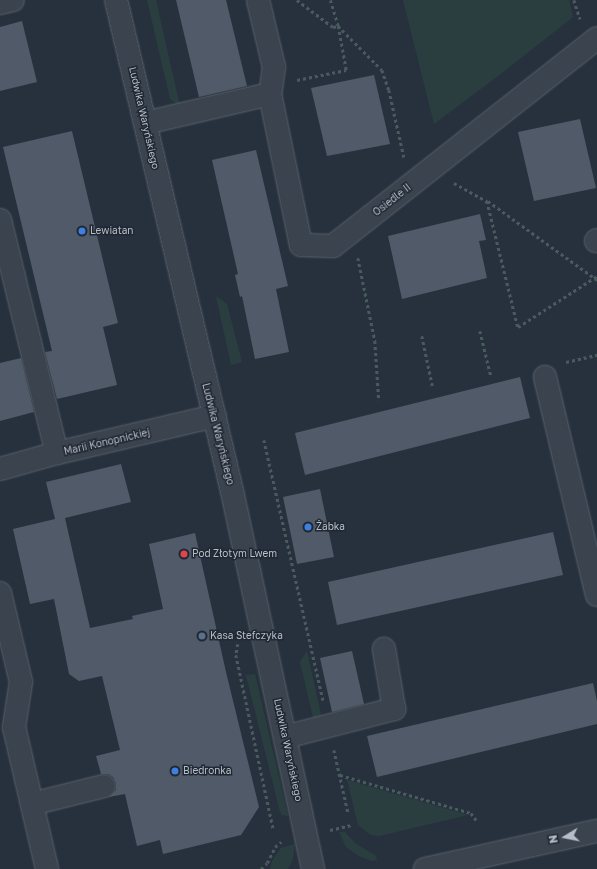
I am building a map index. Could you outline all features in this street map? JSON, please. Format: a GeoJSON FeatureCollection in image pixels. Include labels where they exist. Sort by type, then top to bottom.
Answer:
{"type":"FeatureCollection","features":[{"type":"Feature","properties":{"kind":"street"},"geometry":{"type":"LineString","coordinates":[[0,3],[13,0]]}},
{"type":"Feature","properties":{"kind":"street","name":"Ludwika Waryńskiego"},"geometry":{"type":"LineString","coordinates":[[116,0],[215,416],[313,869]]}},
{"type":"Feature","properties":{"kind":"street","name":"Osiedle II"},"geometry":{"type":"LineString","coordinates":[[258,0],[274,67],[271,89],[301,244],[333,246],[597,38]]}},
{"type":"Feature","properties":{"kind":"street"},"geometry":{"type":"LineString","coordinates":[[145,123],[271,89]]}},
{"type":"Feature","properties":{"kind":"street"},"geometry":{"type":"LineString","coordinates":[[0,220],[57,453]]}},
{"type":"Feature","properties":{"kind":"street"},"geometry":{"type":"LineString","coordinates":[[545,377],[589,524],[597,595]]}},
{"type":"Feature","properties":{"kind":"street","name":"Marii Konopnickiej"},"geometry":{"type":"LineString","coordinates":[[0,469],[57,453],[215,416]]}},
{"type":"Feature","properties":{"kind":"street"},"geometry":{"type":"LineString","coordinates":[[0,593],[20,682],[14,727],[8,736],[32,804],[47,869]]}},
{"type":"Feature","properties":{"kind":"street"},"geometry":{"type":"LineString","coordinates":[[285,737],[394,709],[384,649]]}},
{"type":"Feature","properties":{"kind":"street"},"geometry":{"type":"LineString","coordinates":[[32,804],[104,786]]}},
{"type":"Feature","properties":{"kind":"street"},"geometry":{"type":"LineString","coordinates":[[425,869],[597,831]]}},
{"type":"Feature","properties":{"kind":"path"},"geometry":{"type":"LineString","coordinates":[[297,0],[333,27],[338,26],[382,70],[389,90],[411,185]]}},
{"type":"Feature","properties":{"kind":"path"},"geometry":{"type":"LineString","coordinates":[[271,89],[346,70],[338,26],[330,0]]}},
{"type":"Feature","properties":{"kind":"path"},"geometry":{"type":"LineString","coordinates":[[452,182],[487,201],[596,278],[518,327],[487,201]]}},
{"type":"Feature","properties":{"kind":"path"},"geometry":{"type":"LineString","coordinates":[[358,257],[375,341],[379,401]]}},
{"type":"Feature","properties":{"kind":"path"},"geometry":{"type":"LineString","coordinates":[[480,331],[490,376]]}},
{"type":"Feature","properties":{"kind":"path"},"geometry":{"type":"LineString","coordinates":[[422,336],[433,388]]}},
{"type":"Feature","properties":{"kind":"path"},"geometry":{"type":"LineString","coordinates":[[264,440],[348,812]]}},
{"type":"Feature","properties":{"kind":"path"},"geometry":{"type":"LineString","coordinates":[[340,774],[471,812],[476,820]]}},
{"type":"Feature","properties":{"kind":"path"},"geometry":{"type":"LineString","coordinates":[[261,869],[267,864],[275,847],[286,840]]}},
{"type":"Feature","properties":{"kind":"green space"},"geometry":{"type":"Polygon","coordinates":[[[147,0],[156,0],[180,106],[170,99],[147,0]]]}},
{"type":"Feature","properties":{"kind":"green space"},"geometry":{"type":"Polygon","coordinates":[[[403,0],[569,0],[573,17],[434,124],[403,0]]]}},
{"type":"Feature","properties":{"kind":"green space"},"geometry":{"type":"Polygon","coordinates":[[[216,296],[227,304],[242,362],[231,365],[216,296]]]}},
{"type":"Feature","properties":{"kind":"green space"},"geometry":{"type":"Polygon","coordinates":[[[307,651],[322,720],[315,726],[300,662],[307,651]]]}},
{"type":"Feature","properties":{"kind":"green space"},"geometry":{"type":"Polygon","coordinates":[[[255,674],[288,816],[282,815],[280,812],[246,675],[255,674]]]}},
{"type":"Feature","properties":{"kind":"green space"},"geometry":{"type":"Polygon","coordinates":[[[347,780],[468,815],[379,836],[371,835],[358,825],[347,780]]]}},
{"type":"Feature","properties":{"kind":"green space"},"geometry":{"type":"Polygon","coordinates":[[[339,832],[345,832],[355,843],[376,856],[377,860],[372,861],[359,856],[346,847],[339,832]]]}},
{"type":"Feature","properties":{"kind":"green space"},"geometry":{"type":"Polygon","coordinates":[[[295,844],[293,859],[288,869],[270,869],[272,861],[281,848],[295,844]]]}},
{"type":"Feature","properties":{"kind":"building"},"geometry":{"type":"Polygon","coordinates":[[[176,0],[226,0],[247,86],[199,97],[176,0]]]}},
{"type":"Feature","properties":{"kind":"building"},"geometry":{"type":"Polygon","coordinates":[[[22,21],[37,82],[0,91],[0,27],[22,21]]]}},
{"type":"Feature","properties":{"kind":"building"},"geometry":{"type":"Polygon","coordinates":[[[374,75],[390,144],[327,156],[311,88],[374,75]]]}},
{"type":"Feature","properties":{"kind":"building"},"geometry":{"type":"Polygon","coordinates":[[[580,119],[596,188],[534,201],[518,132],[580,119]]]}},
{"type":"Feature","properties":{"kind":"building"},"geometry":{"type":"Polygon","coordinates":[[[72,131],[118,323],[103,327],[117,385],[57,399],[45,352],[52,351],[3,147],[72,131]]]}},
{"type":"Feature","properties":{"kind":"building"},"geometry":{"type":"Polygon","coordinates":[[[256,150],[288,286],[276,289],[289,352],[255,359],[242,296],[240,297],[235,275],[238,274],[212,160],[256,150]]]}},
{"type":"Feature","properties":{"kind":"building"},"geometry":{"type":"Polygon","coordinates":[[[480,214],[486,240],[479,241],[487,278],[402,299],[388,236],[480,214]]]}},
{"type":"Feature","properties":{"kind":"building"},"geometry":{"type":"Polygon","coordinates":[[[21,358],[34,412],[0,421],[0,363],[21,358]]]}},
{"type":"Feature","properties":{"kind":"building"},"geometry":{"type":"Polygon","coordinates":[[[520,377],[530,418],[305,475],[295,433],[520,377]]]}},
{"type":"Feature","properties":{"kind":"building"},"geometry":{"type":"Polygon","coordinates":[[[121,464],[131,502],[65,518],[90,628],[133,619],[132,616],[163,609],[149,544],[195,533],[226,672],[259,807],[241,835],[163,854],[160,840],[137,846],[125,794],[109,797],[116,790],[116,783],[113,777],[108,774],[101,774],[96,756],[120,750],[102,676],[79,681],[69,674],[54,599],[30,604],[13,529],[55,519],[46,482],[121,464]]]}},
{"type":"Feature","properties":{"kind":"building","name":"Żabka"},"geometry":{"type":"Polygon","coordinates":[[[320,489],[334,557],[297,564],[283,497],[320,489]]]}},
{"type":"Feature","properties":{"kind":"building"},"geometry":{"type":"Polygon","coordinates":[[[553,532],[563,575],[337,625],[328,582],[553,532]]]}},
{"type":"Feature","properties":{"kind":"building"},"geometry":{"type":"Polygon","coordinates":[[[352,651],[364,704],[332,712],[320,658],[352,651]]]}},
{"type":"Feature","properties":{"kind":"building"},"geometry":{"type":"Polygon","coordinates":[[[593,683],[597,701],[597,724],[377,777],[367,736],[593,683]]]}},
{"type":"Feature","properties":{"kind":"place","name":"Lewiatan"},"geometry":{"type":"Point","coordinates":[82,231]}},
{"type":"Feature","properties":{"kind":"place","name":"Żabka"},"geometry":{"type":"Point","coordinates":[308,527]}},
{"type":"Feature","properties":{"kind":"place","name":"Pod Złotym Lwem"},"geometry":{"type":"Point","coordinates":[184,554]}},
{"type":"Feature","properties":{"kind":"place","name":"Kasa Stefczyka"},"geometry":{"type":"Point","coordinates":[202,636]}},
{"type":"Feature","properties":{"kind":"place","name":"Biedronka"},"geometry":{"type":"Point","coordinates":[175,771]}}]}
